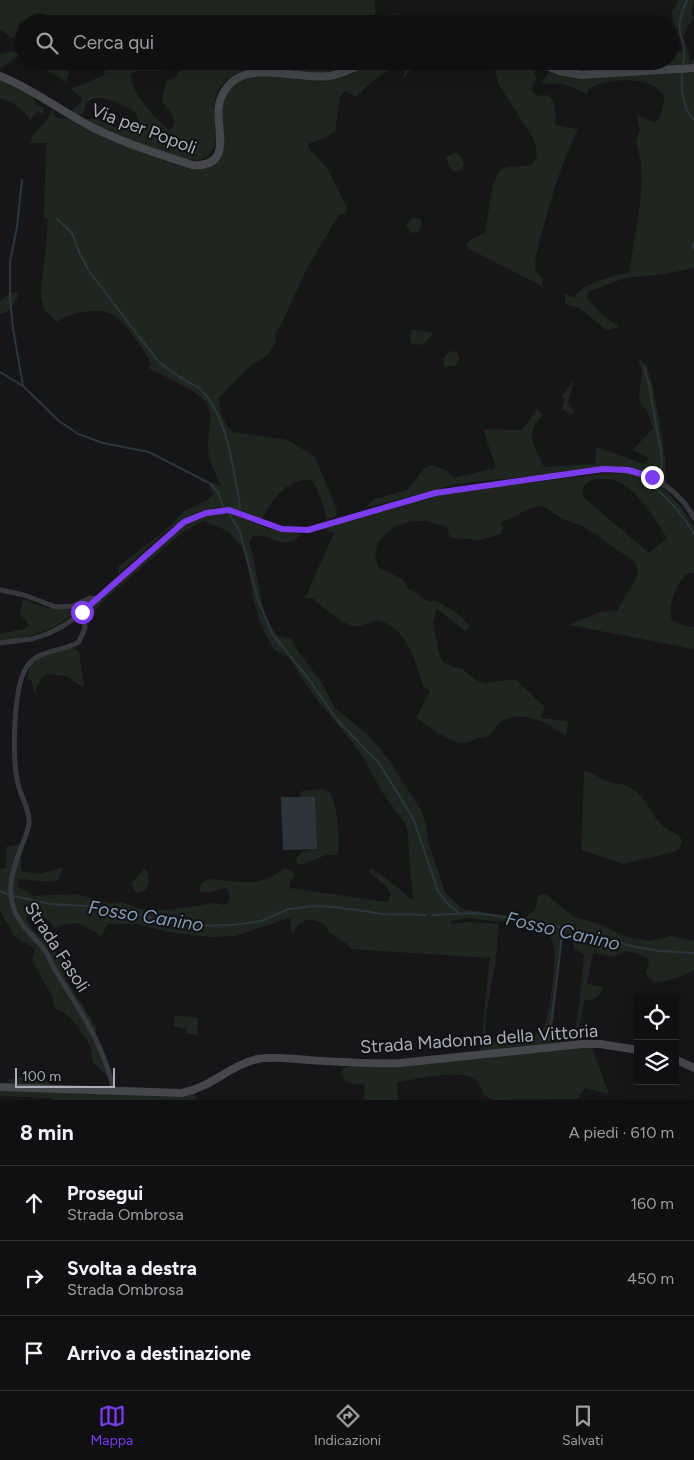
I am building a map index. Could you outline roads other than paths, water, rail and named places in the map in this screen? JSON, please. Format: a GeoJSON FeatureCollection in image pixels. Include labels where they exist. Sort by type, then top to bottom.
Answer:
{"type":"FeatureCollection","features":[{"type":"Feature","properties":{"kind":"street"},"geometry":{"type":"LineString","coordinates":[[679,69],[694,68]]}},
{"type":"Feature","properties":{"kind":"street","name":"Via per Popoli"},"geometry":{"type":"LineString","coordinates":[[0,76],[18,83],[97,129],[192,166],[201,166],[214,160],[218,152],[221,138],[219,104],[225,91],[234,80],[259,73],[312,77],[330,76],[350,70]]}},
{"type":"Feature","properties":{"kind":"street"},"geometry":{"type":"LineString","coordinates":[[557,70],[581,75],[662,70]]}},
{"type":"Feature","properties":{"kind":"street"},"geometry":{"type":"LineString","coordinates":[[0,643],[23,641],[46,634],[63,626],[82,612],[184,522],[206,513],[229,510],[282,529],[308,530],[435,493],[603,469],[628,470],[652,477],[677,494],[694,518]]}},
{"type":"Feature","properties":{"kind":"street"},"geometry":{"type":"LineString","coordinates":[[0,590],[24,595],[56,607],[73,606],[90,598],[96,599]]}},
{"type":"Feature","properties":{"kind":"street","name":"Strada Fasoli"},"geometry":{"type":"LineString","coordinates":[[82,612],[85,628],[79,642],[37,657],[27,666],[21,681],[16,716],[15,761],[18,784],[28,813],[29,826],[11,878],[10,891],[14,909],[20,922],[44,949],[97,1039],[114,1091]]}},
{"type":"Feature","properties":{"kind":"street","name":"Strada Madonna della Vittoria"},"geometry":{"type":"LineString","coordinates":[[0,1087],[182,1093],[194,1091],[235,1068],[260,1058],[400,1063],[582,1044],[600,1044],[634,1049]]}},
{"type":"Feature","properties":{"kind":"street"},"geometry":{"type":"LineString","coordinates":[[679,1061],[694,1068]]}},
{"type":"Feature","properties":{"kind":"waterway"},"geometry":{"type":"LineString","coordinates":[[683,63],[684,51],[680,23],[682,11],[687,0]]}},
{"type":"Feature","properties":{"kind":"waterway"},"geometry":{"type":"LineString","coordinates":[[682,73],[682,91],[685,104],[694,119]]}},
{"type":"Feature","properties":{"kind":"waterway"},"geometry":{"type":"LineString","coordinates":[[22,180],[17,227],[10,262],[10,299],[23,386],[59,421],[78,434],[103,443],[149,452],[211,484],[218,492],[223,506]]}},
{"type":"Feature","properties":{"kind":"waterway"},"geometry":{"type":"LineString","coordinates":[[57,219],[72,233],[89,271],[157,360],[172,372],[198,387],[210,401],[218,414],[228,444],[240,505],[238,508]]}},
{"type":"Feature","properties":{"kind":"waterway"},"geometry":{"type":"LineString","coordinates":[[693,248],[694,243]]}},
{"type":"Feature","properties":{"kind":"waterway"},"geometry":{"type":"LineString","coordinates":[[644,367],[649,384],[661,453],[662,463],[658,476]]}},
{"type":"Feature","properties":{"kind":"waterway"},"geometry":{"type":"LineString","coordinates":[[0,372],[23,386]]}},
{"type":"Feature","properties":{"kind":"waterway"},"geometry":{"type":"LineString","coordinates":[[652,485],[675,508],[694,534]]}},
{"type":"Feature","properties":{"kind":"waterway"},"geometry":{"type":"LineString","coordinates":[[229,513],[240,532],[258,600],[273,635],[308,678],[338,721],[379,763],[413,818],[438,891],[448,904],[460,914]]}},
{"type":"Feature","properties":{"kind":"waterway","name":"Fosso Canino"},"geometry":{"type":"LineString","coordinates":[[0,891],[9,895]]}},
{"type":"Feature","properties":{"kind":"waterway","name":"Fosso Canino"},"geometry":{"type":"LineString","coordinates":[[13,896],[51,904],[105,907],[188,926],[233,925],[261,921],[289,909],[314,906],[336,907],[383,914],[426,915]]}},
{"type":"Feature","properties":{"kind":"waterway","name":"Fosso Canino"},"geometry":{"type":"LineString","coordinates":[[432,915],[474,913],[498,916],[575,930],[635,947],[694,953]]}},
{"type":"Feature","properties":{"kind":"waterway"},"geometry":{"type":"LineString","coordinates":[[549,1040],[562,936]]}}]}
